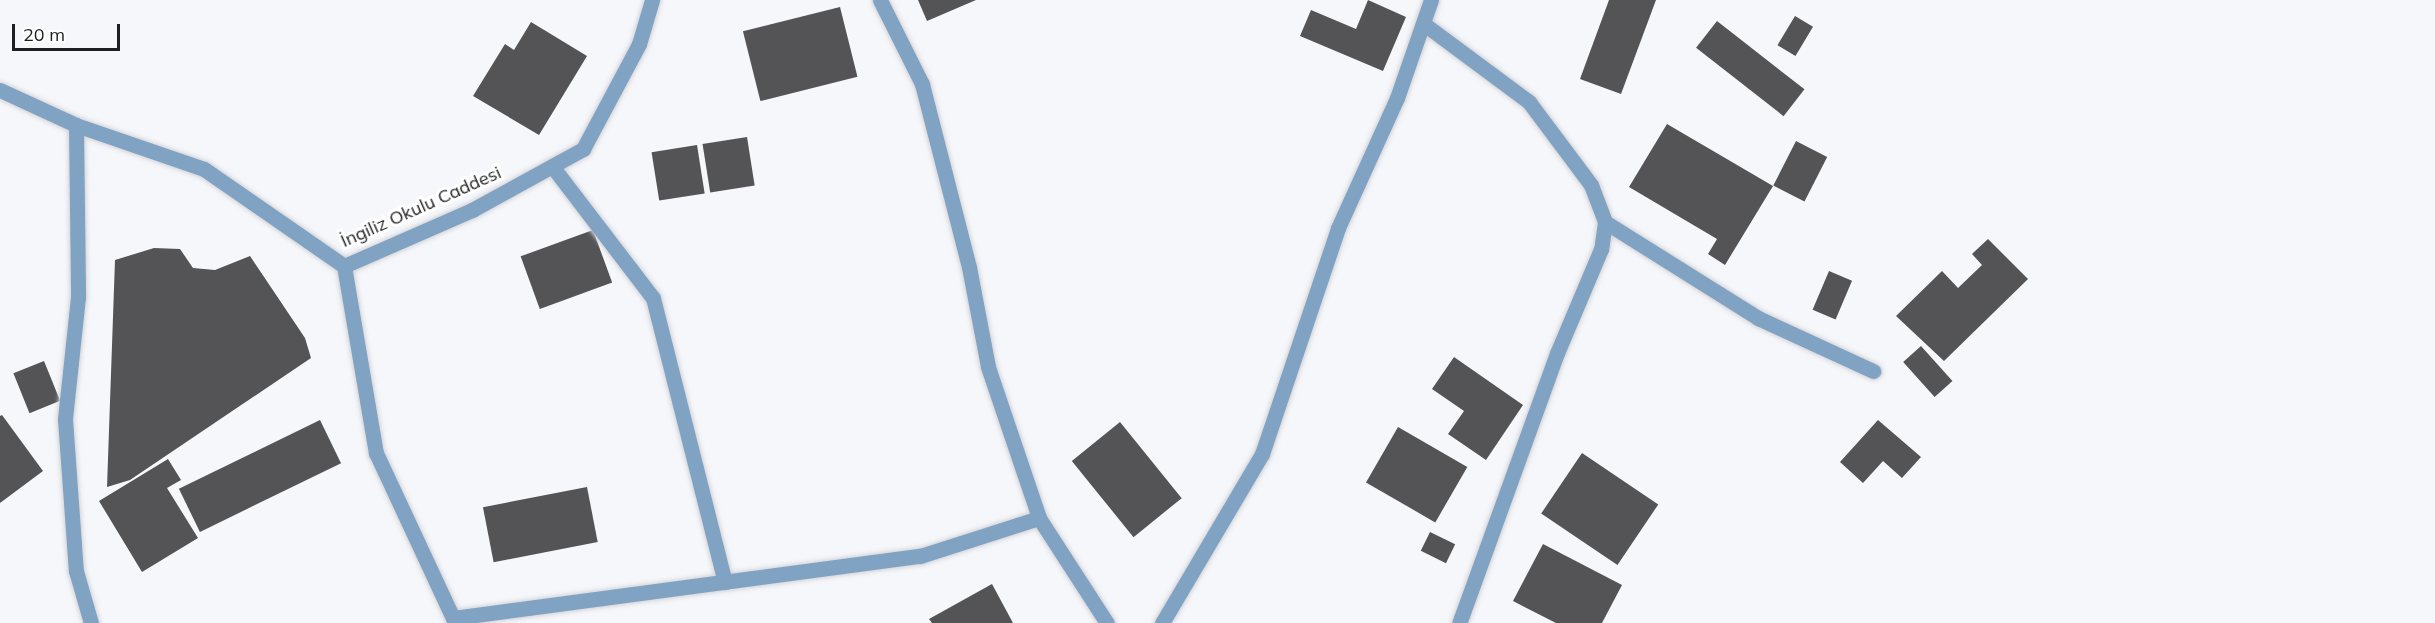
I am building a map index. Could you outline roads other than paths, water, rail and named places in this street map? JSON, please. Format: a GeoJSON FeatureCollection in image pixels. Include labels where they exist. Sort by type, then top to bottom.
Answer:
{"type":"FeatureCollection","features":[{"type":"Feature","properties":{"kind":"street","name":"İngiliz Okulu Caddesi"},"geometry":{"type":"LineString","coordinates":[[0,90],[76,125],[204,169],[344,266],[471,210],[583,149],[639,44],[652,0]]}},
{"type":"Feature","properties":{"kind":"street"},"geometry":{"type":"LineString","coordinates":[[880,0],[922,84],[969,267],[988,367],[1039,518],[1107,623]]}},
{"type":"Feature","properties":{"kind":"street"},"geometry":{"type":"LineString","coordinates":[[1162,623],[1262,454],[1338,228],[1397,98],[1431,0]]}},
{"type":"Feature","properties":{"kind":"street"},"geometry":{"type":"LineString","coordinates":[[1424,24],[1529,102],[1591,185],[1605,222],[1602,249],[1557,353],[1459,623]]}},
{"type":"Feature","properties":{"kind":"street"},"geometry":{"type":"LineString","coordinates":[[76,125],[78,297],[65,419],[76,571],[91,623]]}},
{"type":"Feature","properties":{"kind":"street"},"geometry":{"type":"LineString","coordinates":[[552,166],[654,298],[725,582]]}},
{"type":"Feature","properties":{"kind":"street"},"geometry":{"type":"LineString","coordinates":[[1605,222],[1758,318],[1873,371]]}},
{"type":"Feature","properties":{"kind":"street"},"geometry":{"type":"LineString","coordinates":[[344,266],[376,453],[453,618],[920,556],[1039,518]]}}]}
